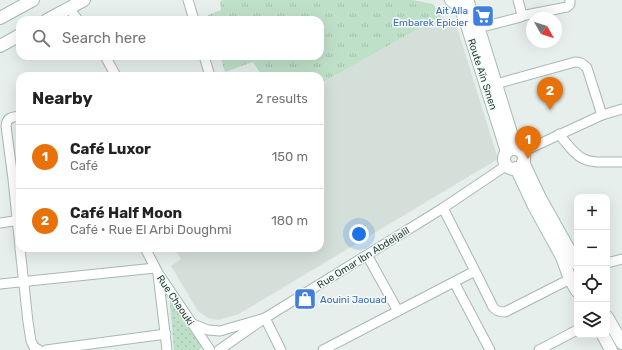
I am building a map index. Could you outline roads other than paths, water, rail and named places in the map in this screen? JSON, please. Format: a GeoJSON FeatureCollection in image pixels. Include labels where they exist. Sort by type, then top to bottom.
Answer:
{"type":"FeatureCollection","features":[{"type":"Feature","properties":{"kind":"main road"},"geometry":{"type":"LineString","coordinates":[[0,18],[33,0]]}},
{"type":"Feature","properties":{"kind":"main road"},"geometry":{"type":"LineString","coordinates":[[54,16],[84,0]]}},
{"type":"Feature","properties":{"kind":"main road","name":"Route Aïn Smen"},"geometry":{"type":"LineString","coordinates":[[451,0],[460,7],[465,19],[515,158]]}},
{"type":"Feature","properties":{"kind":"main road","name":"Route Aïn Smen"},"geometry":{"type":"LineString","coordinates":[[467,0],[477,23],[496,84],[515,158]]}},
{"type":"Feature","properties":{"kind":"main road"},"geometry":{"type":"LineString","coordinates":[[0,46],[16,37]]}},
{"type":"Feature","properties":{"kind":"main road"},"geometry":{"type":"LineString","coordinates":[[515,158],[540,198],[574,259]]}},
{"type":"Feature","properties":{"kind":"main road"},"geometry":{"type":"LineString","coordinates":[[515,158],[534,206],[562,257],[574,286]]}},
{"type":"Feature","properties":{"kind":"main road"},"geometry":{"type":"LineString","coordinates":[[610,322],[622,343]]}},
{"type":"Feature","properties":{"kind":"main road"},"geometry":{"type":"LineString","coordinates":[[605,338],[611,350]]}},
{"type":"Feature","properties":{"kind":"street"},"geometry":{"type":"LineString","coordinates":[[188,0],[193,16]]}},
{"type":"Feature","properties":{"kind":"street"},"geometry":{"type":"LineString","coordinates":[[471,0],[477,23],[567,7],[570,4],[570,0]]}},
{"type":"Feature","properties":{"kind":"street"},"geometry":{"type":"LineString","coordinates":[[518,0],[521,16]]}},
{"type":"Feature","properties":{"kind":"street"},"geometry":{"type":"LineString","coordinates":[[69,8],[75,16]]}},
{"type":"Feature","properties":{"kind":"street"},"geometry":{"type":"LineString","coordinates":[[107,60],[114,72]]}},
{"type":"Feature","properties":{"kind":"street"},"geometry":{"type":"LineString","coordinates":[[205,60],[209,72]]}},
{"type":"Feature","properties":{"kind":"street"},"geometry":{"type":"LineString","coordinates":[[496,84],[575,62],[580,62],[587,68],[602,115]]}},
{"type":"Feature","properties":{"kind":"street","name":"Rue Omar Ibn Abdeljalil"},"geometry":{"type":"LineString","coordinates":[[220,350],[265,318],[443,208],[515,158],[559,134],[602,115],[622,109]]}},
{"type":"Feature","properties":{"kind":"street"},"geometry":{"type":"LineString","coordinates":[[16,116],[10,117],[6,123],[6,126],[16,198]]}},
{"type":"Feature","properties":{"kind":"street"},"geometry":{"type":"LineString","coordinates":[[559,134],[577,155],[588,162],[622,162]]}},
{"type":"Feature","properties":{"kind":"street"},"geometry":{"type":"LineString","coordinates":[[443,208],[495,310],[505,312],[570,279]]}},
{"type":"Feature","properties":{"kind":"street"},"geometry":{"type":"LineString","coordinates":[[0,223],[16,220]]}},
{"type":"Feature","properties":{"kind":"street"},"geometry":{"type":"LineString","coordinates":[[20,252],[31,341],[34,347],[39,350]]}},
{"type":"Feature","properties":{"kind":"street","name":"Rue Chaouki"},"geometry":{"type":"LineString","coordinates":[[147,252],[156,270],[210,350]]}},
{"type":"Feature","properties":{"kind":"street"},"geometry":{"type":"LineString","coordinates":[[367,255],[398,311]]}},
{"type":"Feature","properties":{"kind":"street"},"geometry":{"type":"LineString","coordinates":[[610,262],[622,259]]}},
{"type":"Feature","properties":{"kind":"street"},"geometry":{"type":"LineString","coordinates":[[0,284],[156,270],[167,350]]}},
{"type":"Feature","properties":{"kind":"street"},"geometry":{"type":"LineString","coordinates":[[323,350],[475,271]]}},
{"type":"Feature","properties":{"kind":"street"},"geometry":{"type":"LineString","coordinates":[[454,282],[490,350]]}},
{"type":"Feature","properties":{"kind":"street"},"geometry":{"type":"LineString","coordinates":[[193,324],[208,330],[220,331],[265,318],[281,350]]}},
{"type":"Feature","properties":{"kind":"street"},"geometry":{"type":"LineString","coordinates":[[539,350],[574,332]]}},
{"type":"Feature","properties":{"kind":"street"},"geometry":{"type":"LineString","coordinates":[[48,350],[166,334]]}},
{"type":"Feature","properties":{"kind":"place","name":"Ait Alla Embarek Epicier"},"geometry":{"type":"Point","coordinates":[483,16]}},
{"type":"Feature","properties":{"kind":"place","name":"Café Half Moon"},"geometry":{"type":"Point","coordinates":[550,110]}},
{"type":"Feature","properties":{"kind":"place","name":"Café Luxor"},"geometry":{"type":"Point","coordinates":[528,159]}},
{"type":"Feature","properties":{"kind":"place","name":"Aouini Jaouad"},"geometry":{"type":"Point","coordinates":[305,299]}}]}
